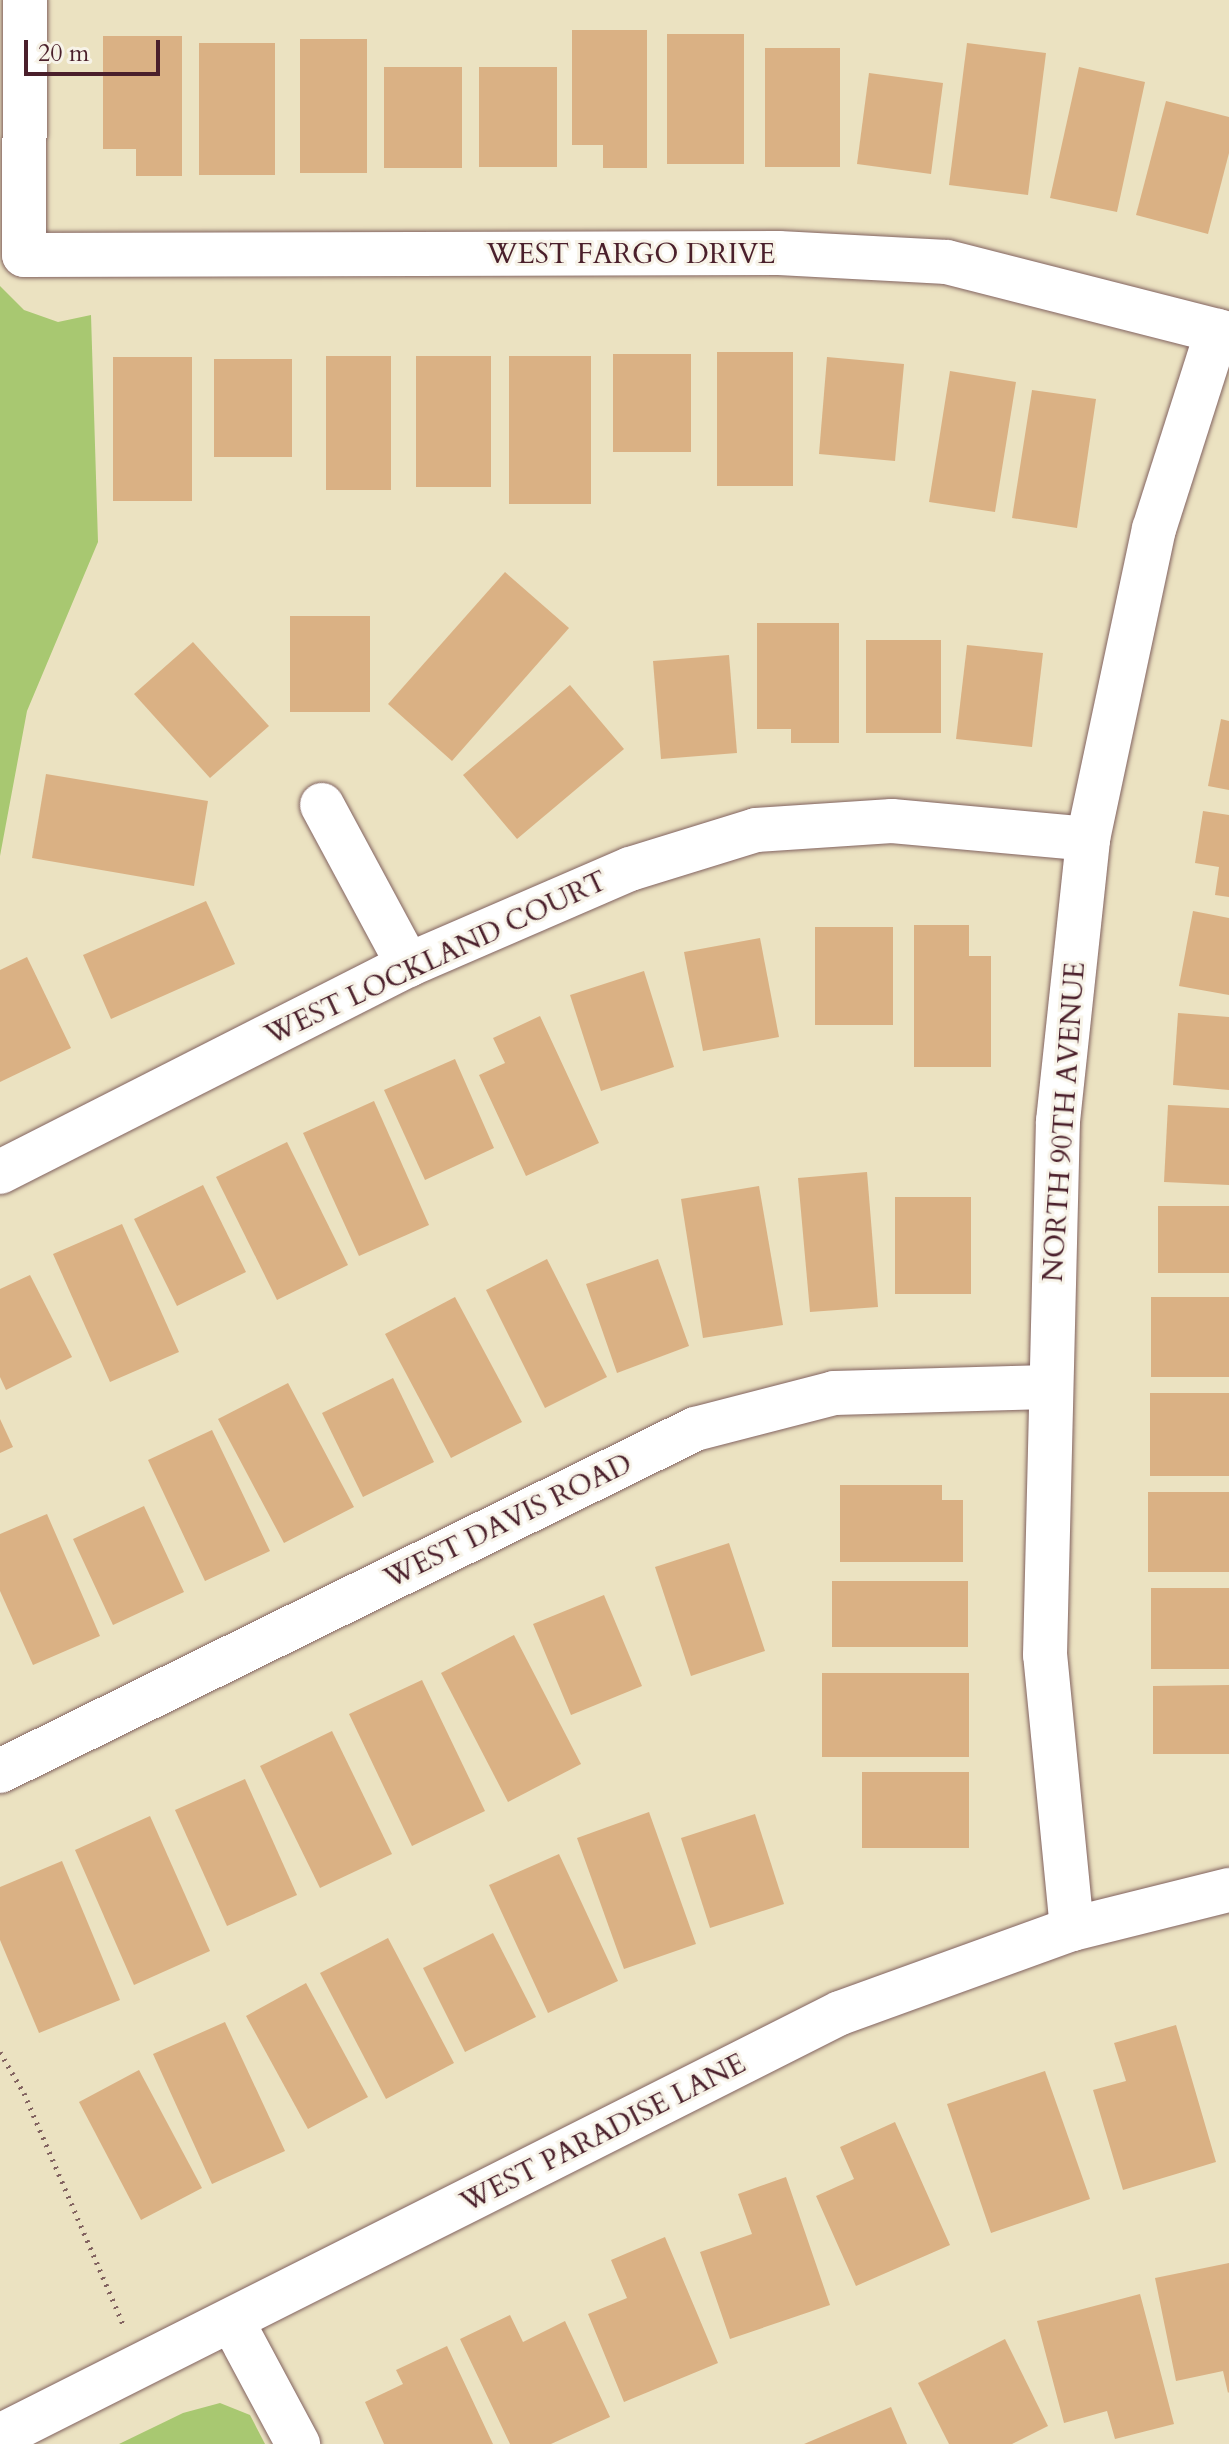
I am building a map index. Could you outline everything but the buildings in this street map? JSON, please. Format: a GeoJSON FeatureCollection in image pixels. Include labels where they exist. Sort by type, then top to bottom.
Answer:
{"type":"FeatureCollection","features":[{"type":"Feature","properties":{"kind":"street","name":"WEST FARGO DRIVE"},"geometry":{"type":"LineString","coordinates":[[25,0],[24,255],[779,253],[947,262],[1223,332]]}},
{"type":"Feature","properties":{"kind":"street","name":"NORTH 90TH AVENUE"},"geometry":{"type":"LineString","coordinates":[[1072,1929],[1045,1655],[1048,1387],[1058,1121],[1088,839],[1154,529],[1223,332]]}},
{"type":"Feature","properties":{"kind":"street"},"geometry":{"type":"LineString","coordinates":[[322,805],[408,965]]}},
{"type":"Feature","properties":{"kind":"street","name":"WEST LOCKLAND COURT"},"geometry":{"type":"LineString","coordinates":[[0,1172],[408,965],[630,869],[756,830],[892,821],[1088,839]]}},
{"type":"Feature","properties":{"kind":"street","name":"WEST DAVIS ROAD"},"geometry":{"type":"LineString","coordinates":[[0,1771],[695,1429],[834,1393],[1048,1387]]}},
{"type":"Feature","properties":{"kind":"street","name":"WEST PARADISE LANE"},"geometry":{"type":"LineString","coordinates":[[0,2436],[840,2013],[1072,1929],[1229,1890]]}},
{"type":"Feature","properties":{"kind":"street"},"geometry":{"type":"LineString","coordinates":[[232,2321],[298,2444]]}},
{"type":"Feature","properties":{"kind":"path"},"geometry":{"type":"LineString","coordinates":[[0,2052],[24,2093],[141,2366]]}},
{"type":"Feature","properties":{"kind":"green space"},"geometry":{"type":"Polygon","coordinates":[[[0,286],[24,310],[58,322],[91,315],[98,542],[27,711],[0,856],[0,286]]]}},
{"type":"Feature","properties":{"kind":"green space"},"geometry":{"type":"Polygon","coordinates":[[[220,2403],[250,2415],[265,2444],[119,2444],[183,2413],[220,2403]]]}}]}
